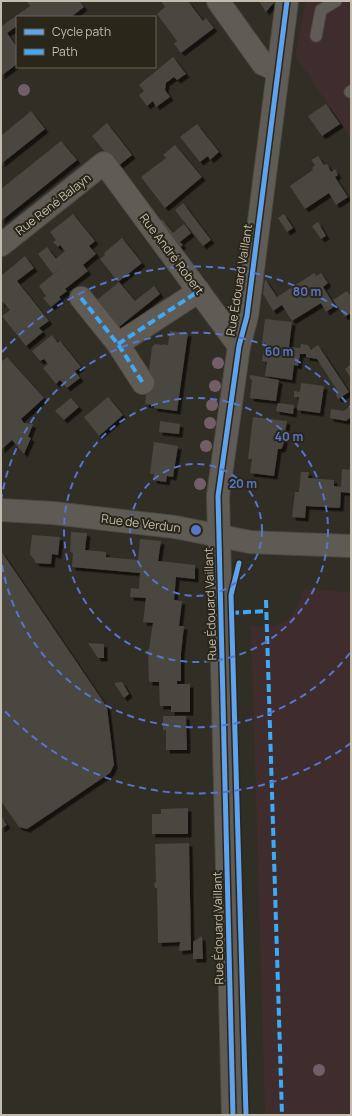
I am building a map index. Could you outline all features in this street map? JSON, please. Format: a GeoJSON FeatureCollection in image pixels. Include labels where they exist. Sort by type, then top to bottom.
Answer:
{"type":"FeatureCollection","features":[{"type":"Feature","properties":{"kind":"street"},"geometry":{"type":"LineString","coordinates":[[218,1],[263,64],[278,71]]}},
{"type":"Feature","properties":{"kind":"street","name":"Rue Édouard Vaillant"},"geometry":{"type":"LineString","coordinates":[[233,1115],[218,496],[239,346],[247,316],[287,1]]}},
{"type":"Feature","properties":{"kind":"street","name":"Rue André Robert"},"geometry":{"type":"LineString","coordinates":[[104,163],[239,346]]}},
{"type":"Feature","properties":{"kind":"street","name":"Rue René Balayn"},"geometry":{"type":"LineString","coordinates":[[1,245],[104,163]]}},
{"type":"Feature","properties":{"kind":"street"},"geometry":{"type":"LineString","coordinates":[[118,344],[199,291]]}},
{"type":"Feature","properties":{"kind":"street"},"geometry":{"type":"LineString","coordinates":[[81,298],[118,344],[143,383]]}},
{"type":"Feature","properties":{"kind":"street","name":"Rue de Verdun"},"geometry":{"type":"LineString","coordinates":[[1,510],[53,513],[164,526],[250,542],[351,546]]}},
{"type":"Feature","properties":{"kind":"lane"},"geometry":{"type":"LineString","coordinates":[[316,36],[321,10],[336,1]]}},
{"type":"Feature","properties":{"kind":"shaded area"},"geometry":{"type":"Polygon","coordinates":[[[306,1],[351,1],[351,139],[295,55],[306,1]]]}},
{"type":"Feature","properties":{"kind":"shaded area"},"geometry":{"type":"Polygon","coordinates":[[[303,589],[351,592],[351,1115],[265,1115],[251,626],[271,626],[286,620],[297,608],[303,589]]]}},
{"type":"Feature","properties":{"kind":"building"},"geometry":{"type":"Polygon","coordinates":[[[26,1],[79,1],[84,7],[72,16],[16,16],[30,6],[26,1]]]}},
{"type":"Feature","properties":{"kind":"building"},"geometry":{"type":"Polygon","coordinates":[[[161,1],[188,1],[203,21],[206,18],[214,28],[181,53],[174,44],[177,41],[157,14],[165,7],[161,1]]]}},
{"type":"Feature","properties":{"kind":"building"},"geometry":{"type":"Polygon","coordinates":[[[259,1],[275,1],[266,12],[259,1]]]}},
{"type":"Feature","properties":{"kind":"building"},"geometry":{"type":"Polygon","coordinates":[[[16,16],[16,27],[7,33],[16,46],[16,65],[1,76],[1,24],[2,26],[16,16]]]}},
{"type":"Feature","properties":{"kind":"building"},"geometry":{"type":"Polygon","coordinates":[[[173,57],[186,74],[177,80],[174,77],[166,83],[165,90],[170,97],[156,107],[153,101],[147,106],[139,95],[144,91],[139,85],[173,57]]]}},
{"type":"Feature","properties":{"kind":"building"},"geometry":{"type":"Polygon","coordinates":[[[326,104],[340,124],[322,136],[308,116],[326,104]]]}},
{"type":"Feature","properties":{"kind":"building"},"geometry":{"type":"Polygon","coordinates":[[[31,111],[45,129],[1,164],[1,136],[31,111]]]}},
{"type":"Feature","properties":{"kind":"building"},"geometry":{"type":"Polygon","coordinates":[[[107,123],[132,155],[117,167],[92,136],[107,123]]]}},
{"type":"Feature","properties":{"kind":"building"},"geometry":{"type":"Polygon","coordinates":[[[197,124],[219,152],[210,160],[208,156],[200,162],[180,137],[197,124]]]}},
{"type":"Feature","properties":{"kind":"building"},"geometry":{"type":"Polygon","coordinates":[[[61,141],[77,160],[1,221],[1,189],[61,141]]]}},
{"type":"Feature","properties":{"kind":"building"},"geometry":{"type":"Polygon","coordinates":[[[175,145],[202,177],[165,208],[141,177],[166,158],[163,155],[175,145]]]}},
{"type":"Feature","properties":{"kind":"building"},"geometry":{"type":"Polygon","coordinates":[[[318,156],[324,165],[327,164],[331,172],[335,169],[338,175],[335,177],[348,197],[336,205],[329,193],[305,209],[290,186],[313,170],[312,168],[315,165],[311,160],[318,156]]]}},
{"type":"Feature","properties":{"kind":"building"},"geometry":{"type":"Polygon","coordinates":[[[183,203],[211,240],[203,246],[175,210],[183,203]]]}},
{"type":"Feature","properties":{"kind":"building"},"geometry":{"type":"Polygon","coordinates":[[[73,214],[95,241],[89,246],[96,254],[83,265],[88,271],[65,289],[67,291],[59,297],[61,299],[51,307],[43,298],[46,296],[39,286],[63,266],[53,274],[38,254],[47,247],[56,259],[65,251],[60,245],[58,247],[53,242],[56,240],[50,232],[73,214]]]}},
{"type":"Feature","properties":{"kind":"building"},"geometry":{"type":"Polygon","coordinates":[[[284,214],[293,228],[287,232],[278,218],[284,214]]]}},
{"type":"Feature","properties":{"kind":"building"},"geometry":{"type":"Polygon","coordinates":[[[162,219],[173,233],[184,224],[191,233],[180,242],[183,245],[179,248],[159,223],[162,219]]]}},
{"type":"Feature","properties":{"kind":"building"},"geometry":{"type":"Polygon","coordinates":[[[318,222],[326,236],[321,239],[312,226],[318,222]]]}},
{"type":"Feature","properties":{"kind":"building"},"geometry":{"type":"Polygon","coordinates":[[[122,238],[142,263],[118,282],[100,259],[105,255],[104,253],[122,238]]]}},
{"type":"Feature","properties":{"kind":"building"},"geometry":{"type":"Polygon","coordinates":[[[25,256],[34,268],[17,281],[49,321],[39,328],[43,332],[26,346],[2,316],[10,310],[3,302],[1,304],[1,276],[25,256]]]}},
{"type":"Feature","properties":{"kind":"building"},"geometry":{"type":"Polygon","coordinates":[[[314,273],[316,276],[321,273],[328,283],[323,287],[335,306],[326,312],[321,303],[292,321],[282,305],[273,311],[263,294],[265,279],[277,297],[314,273]]]}},
{"type":"Feature","properties":{"kind":"building"},"geometry":{"type":"Polygon","coordinates":[[[119,282],[135,301],[154,286],[160,294],[119,327],[118,326],[113,329],[95,307],[99,303],[97,300],[119,282]]]}},
{"type":"Feature","properties":{"kind":"building"},"geometry":{"type":"Polygon","coordinates":[[[347,291],[351,297],[351,313],[345,317],[333,300],[347,291]]]}},
{"type":"Feature","properties":{"kind":"building"},"geometry":{"type":"Polygon","coordinates":[[[265,319],[292,322],[289,347],[300,348],[301,344],[308,345],[311,350],[318,345],[349,392],[338,399],[336,395],[339,393],[317,359],[306,357],[306,354],[300,354],[298,366],[294,365],[292,380],[265,376],[267,362],[262,361],[265,343],[262,343],[265,319]]]}},
{"type":"Feature","properties":{"kind":"building"},"geometry":{"type":"Polygon","coordinates":[[[170,331],[188,333],[177,411],[154,408],[154,405],[145,404],[152,347],[155,344],[168,345],[170,331]]]}},
{"type":"Feature","properties":{"kind":"building"},"geometry":{"type":"Polygon","coordinates":[[[52,335],[58,343],[60,341],[81,367],[75,371],[80,378],[67,388],[60,380],[56,384],[43,368],[48,364],[44,359],[40,361],[32,351],[52,335]]]}},
{"type":"Feature","properties":{"kind":"building"},"geometry":{"type":"Polygon","coordinates":[[[7,357],[44,398],[21,419],[24,423],[33,424],[28,437],[31,438],[24,454],[12,440],[1,450],[1,362],[7,357]]]}},
{"type":"Feature","properties":{"kind":"building"},"geometry":{"type":"Polygon","coordinates":[[[351,364],[351,378],[345,369],[351,364]]]}},
{"type":"Feature","properties":{"kind":"building"},"geometry":{"type":"Polygon","coordinates":[[[250,375],[279,380],[276,401],[250,398],[252,380],[250,379],[250,375]]]}},
{"type":"Feature","properties":{"kind":"building"},"geometry":{"type":"Polygon","coordinates":[[[301,383],[324,386],[320,413],[297,410],[299,397],[294,397],[294,391],[300,392],[301,383]]]}},
{"type":"Feature","properties":{"kind":"building"},"geometry":{"type":"Polygon","coordinates":[[[108,397],[123,415],[99,436],[84,417],[108,397]]]}},
{"type":"Feature","properties":{"kind":"building"},"geometry":{"type":"Polygon","coordinates":[[[71,398],[79,407],[64,420],[55,411],[71,398]]]}},
{"type":"Feature","properties":{"kind":"building"},"geometry":{"type":"Polygon","coordinates":[[[278,403],[294,405],[293,414],[276,411],[278,403]]]}},
{"type":"Feature","properties":{"kind":"building"},"geometry":{"type":"Polygon","coordinates":[[[349,407],[351,417],[346,421],[330,418],[331,409],[344,411],[349,407]]]}},
{"type":"Feature","properties":{"kind":"building"},"geometry":{"type":"Polygon","coordinates":[[[253,417],[287,421],[283,446],[281,449],[278,449],[274,476],[250,473],[252,459],[248,459],[253,417]]]}},
{"type":"Feature","properties":{"kind":"building"},"geometry":{"type":"Polygon","coordinates":[[[160,421],[180,424],[179,434],[159,432],[160,421]]]}},
{"type":"Feature","properties":{"kind":"building"},"geometry":{"type":"Polygon","coordinates":[[[154,442],[178,446],[173,477],[167,476],[166,482],[153,480],[154,474],[150,474],[154,442]]]}},
{"type":"Feature","properties":{"kind":"building"},"geometry":{"type":"Polygon","coordinates":[[[342,469],[351,470],[351,493],[341,492],[340,508],[306,506],[305,518],[292,517],[295,492],[299,492],[301,472],[309,472],[308,478],[334,480],[334,486],[341,487],[342,469]]]}},
{"type":"Feature","properties":{"kind":"building"},"geometry":{"type":"Polygon","coordinates":[[[71,532],[87,533],[85,550],[106,552],[106,557],[138,560],[140,539],[161,541],[158,561],[195,565],[195,579],[176,577],[174,600],[182,601],[179,626],[184,626],[181,653],[181,681],[177,681],[177,684],[190,684],[190,712],[171,712],[171,706],[160,706],[159,682],[149,682],[148,649],[153,623],[143,622],[146,598],[130,597],[131,588],[139,589],[140,573],[72,567],[73,553],[70,552],[71,532]]]}},
{"type":"Feature","properties":{"kind":"building"},"geometry":{"type":"Polygon","coordinates":[[[32,535],[60,537],[58,555],[52,554],[51,564],[36,563],[30,554],[32,535]]]}},
{"type":"Feature","properties":{"kind":"building"},"geometry":{"type":"Polygon","coordinates":[[[1,551],[107,707],[114,765],[110,773],[27,829],[19,827],[1,801],[1,551]]]}},
{"type":"Feature","properties":{"kind":"building"},"geometry":{"type":"Polygon","coordinates":[[[88,643],[104,644],[104,658],[98,658],[88,643]]]}},
{"type":"Feature","properties":{"kind":"building"},"geometry":{"type":"Polygon","coordinates":[[[122,682],[129,694],[124,698],[114,683],[122,682]]]}},
{"type":"Feature","properties":{"kind":"building"},"geometry":{"type":"Polygon","coordinates":[[[163,716],[186,716],[187,750],[166,750],[166,730],[163,730],[163,716]]]}},
{"type":"Feature","properties":{"kind":"building"},"geometry":{"type":"Polygon","coordinates":[[[188,808],[188,834],[152,834],[152,814],[161,814],[161,809],[188,808]]]}},
{"type":"Feature","properties":{"kind":"building"},"geometry":{"type":"Polygon","coordinates":[[[1,816],[7,825],[1,829],[1,816]]]}},
{"type":"Feature","properties":{"kind":"building"},"geometry":{"type":"Polygon","coordinates":[[[189,843],[191,950],[179,951],[180,942],[158,943],[157,888],[155,888],[154,883],[156,882],[155,844],[189,843]]]}},
{"type":"Feature","properties":{"kind":"building"},"geometry":{"type":"Polygon","coordinates":[[[202,936],[203,959],[193,959],[193,942],[202,936]]]}},
{"type":"Feature","properties":{"kind":"marked path"},"geometry":{"type":"LineString","coordinates":[[118,344],[199,291]]}},
{"type":"Feature","properties":{"kind":"marked path"},"geometry":{"type":"LineString","coordinates":[[81,298],[118,344],[143,383]]}},
{"type":"Feature","properties":{"kind":"marked path"},"geometry":{"type":"LineString","coordinates":[[266,600],[282,1115]]}},
{"type":"Feature","properties":{"kind":"marked path"},"geometry":{"type":"LineString","coordinates":[[231,613],[266,611]]}},
{"type":"Feature","properties":{"kind":"cycle path"},"geometry":{"type":"LineString","coordinates":[[233,1115],[218,496],[239,346],[247,316],[287,1]]}},
{"type":"Feature","properties":{"kind":"cycle path"},"geometry":{"type":"LineString","coordinates":[[239,563],[231,595],[246,1115]]}}]}
